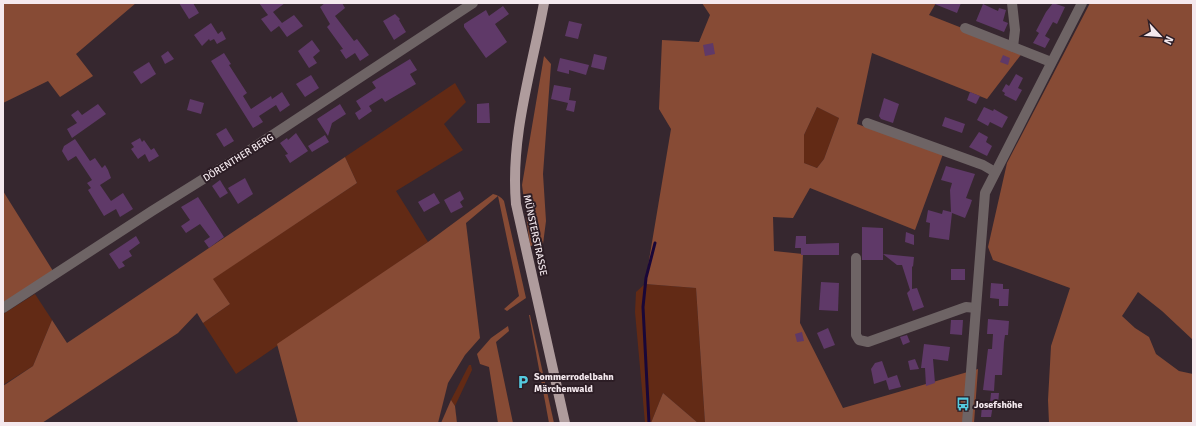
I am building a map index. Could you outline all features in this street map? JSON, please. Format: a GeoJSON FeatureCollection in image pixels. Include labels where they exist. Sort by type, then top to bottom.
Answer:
{"type":"FeatureCollection","features":[{"type":"Feature","properties":{"kind":"main road","name":"MÜNSTERSTRASSE"},"geometry":{"type":"LineString","coordinates":[[544,3],[519,128],[515,157],[514,186],[516,204],[565,423]]}},
{"type":"Feature","properties":{"kind":"street","name":"DÖRENTHER BERG"},"geometry":{"type":"LineString","coordinates":[[3,308],[152,210],[253,148],[473,3]]}},
{"type":"Feature","properties":{"kind":"street"},"geometry":{"type":"LineString","coordinates":[[1012,3],[1015,30],[1013,47]]}},
{"type":"Feature","properties":{"kind":"street"},"geometry":{"type":"LineString","coordinates":[[967,423],[985,193],[1082,3]]}},
{"type":"Feature","properties":{"kind":"street"},"geometry":{"type":"LineString","coordinates":[[965,28],[1051,62]]}},
{"type":"Feature","properties":{"kind":"street"},"geometry":{"type":"LineString","coordinates":[[867,123],[983,165],[995,172]]}},
{"type":"Feature","properties":{"kind":"street"},"geometry":{"type":"LineString","coordinates":[[856,258],[856,335],[859,340],[868,342],[966,307],[976,308]]}},
{"type":"Feature","properties":{"kind":"shaded area"},"geometry":{"type":"Polygon","coordinates":[[[3,3],[136,3],[76,54],[93,76],[60,97],[48,81],[3,103],[3,3]]]}},
{"type":"Feature","properties":{"kind":"shaded area"},"geometry":{"type":"Polygon","coordinates":[[[702,3],[936,3],[929,15],[1023,52],[987,99],[872,53],[857,124],[943,154],[915,230],[810,188],[793,218],[773,217],[774,251],[803,254],[800,323],[843,408],[978,369],[974,423],[705,423],[696,288],[645,284],[671,129],[659,109],[662,40],[699,42],[710,15],[702,3]],[[817,107],[804,135],[804,163],[817,168],[824,159],[839,118],[817,107]]]}},
{"type":"Feature","properties":{"kind":"shaded area"},"geometry":{"type":"Polygon","coordinates":[[[1090,3],[1193,3],[1193,340],[1162,311],[1138,292],[1122,316],[1135,328],[1149,337],[1156,354],[1179,371],[1193,374],[1193,423],[1049,423],[1048,400],[1051,346],[1070,288],[993,260],[988,247],[1007,163],[1090,3]]]}},
{"type":"Feature","properties":{"kind":"shaded area"},"geometry":{"type":"Polygon","coordinates":[[[544,56],[551,64],[543,174],[546,221],[543,244],[530,246],[522,185],[544,56]]]}},
{"type":"Feature","properties":{"kind":"shaded area"},"geometry":{"type":"Polygon","coordinates":[[[455,83],[466,102],[444,124],[463,150],[396,191],[428,242],[236,374],[203,323],[230,304],[212,279],[357,183],[345,157],[455,83]]]}},
{"type":"Feature","properties":{"kind":"shaded area"},"geometry":{"type":"Polygon","coordinates":[[[817,107],[839,118],[824,159],[817,168],[804,163],[804,135],[817,107]]]}},
{"type":"Feature","properties":{"kind":"shaded area"},"geometry":{"type":"Polygon","coordinates":[[[345,157],[357,183],[213,279],[230,304],[203,323],[197,313],[178,333],[42,423],[3,423],[3,386],[33,366],[52,320],[67,343],[345,157]]]}},
{"type":"Feature","properties":{"kind":"shaded area"},"geometry":{"type":"Polygon","coordinates":[[[3,191],[53,271],[3,303],[3,191]]]}},
{"type":"Feature","properties":{"kind":"shaded area"},"geometry":{"type":"Polygon","coordinates":[[[493,194],[499,196],[504,201],[526,298],[507,311],[504,309],[519,296],[498,196],[466,223],[480,338],[465,355],[448,383],[438,423],[298,423],[277,344],[428,242],[493,194]]]}},
{"type":"Feature","properties":{"kind":"shaded area"},"geometry":{"type":"Polygon","coordinates":[[[645,284],[696,288],[705,423],[698,423],[663,393],[651,423],[645,423],[635,312],[636,292],[645,284]]]}},
{"type":"Feature","properties":{"kind":"shaded area"},"geometry":{"type":"Polygon","coordinates":[[[35,294],[52,320],[33,366],[3,385],[3,314],[35,294]]]}},
{"type":"Feature","properties":{"kind":"shaded area"},"geometry":{"type":"Polygon","coordinates":[[[530,315],[554,423],[549,423],[530,315]]]}},
{"type":"Feature","properties":{"kind":"shaded area"},"geometry":{"type":"Polygon","coordinates":[[[508,326],[509,331],[496,342],[513,423],[498,423],[489,367],[480,364],[477,354],[491,338],[508,326]]]}},
{"type":"Feature","properties":{"kind":"shaded area"},"geometry":{"type":"Polygon","coordinates":[[[469,365],[471,365],[472,370],[455,406],[451,400],[469,365]]]}},
{"type":"Feature","properties":{"kind":"shaded area"},"geometry":{"type":"Polygon","coordinates":[[[663,393],[698,423],[651,423],[663,393]]]}},
{"type":"Feature","properties":{"kind":"shaded area"},"geometry":{"type":"Polygon","coordinates":[[[451,400],[455,406],[457,423],[441,423],[451,400]]]}},
{"type":"Feature","properties":{"kind":"building"},"geometry":{"type":"Polygon","coordinates":[[[179,3],[193,3],[199,13],[189,19],[179,3]]]}},
{"type":"Feature","properties":{"kind":"building"},"geometry":{"type":"Polygon","coordinates":[[[259,3],[285,3],[273,12],[282,23],[294,15],[303,26],[287,37],[279,26],[271,32],[261,19],[268,15],[259,3]]]}},
{"type":"Feature","properties":{"kind":"building"},"geometry":{"type":"Polygon","coordinates":[[[325,3],[342,3],[345,8],[335,16],[354,41],[357,39],[369,55],[360,61],[355,53],[346,59],[340,50],[343,49],[327,27],[330,24],[320,7],[325,3]]]}},
{"type":"Feature","properties":{"kind":"building"},"geometry":{"type":"Polygon","coordinates":[[[932,3],[961,3],[957,13],[932,3]]]}},
{"type":"Feature","properties":{"kind":"building"},"geometry":{"type":"Polygon","coordinates":[[[1053,3],[1065,7],[1057,24],[1053,22],[1045,36],[1050,39],[1045,48],[1033,43],[1039,33],[1036,31],[1046,12],[1053,3]]]}},
{"type":"Feature","properties":{"kind":"building"},"geometry":{"type":"Polygon","coordinates":[[[983,4],[998,11],[999,8],[1006,10],[1003,21],[1008,23],[1004,32],[976,21],[983,4]]]}},
{"type":"Feature","properties":{"kind":"building"},"geometry":{"type":"Polygon","coordinates":[[[503,6],[509,14],[495,24],[507,42],[486,58],[464,27],[464,24],[486,10],[489,16],[503,6]]]}},
{"type":"Feature","properties":{"kind":"building"},"geometry":{"type":"Polygon","coordinates":[[[395,14],[400,19],[399,20],[406,32],[394,40],[383,21],[395,14]]]}},
{"type":"Feature","properties":{"kind":"building"},"geometry":{"type":"Polygon","coordinates":[[[569,21],[582,24],[578,39],[565,36],[569,21]]]}},
{"type":"Feature","properties":{"kind":"building"},"geometry":{"type":"Polygon","coordinates":[[[211,23],[218,34],[222,31],[226,39],[217,44],[214,39],[210,41],[209,39],[202,46],[194,35],[211,23]]]}},
{"type":"Feature","properties":{"kind":"building"},"geometry":{"type":"Polygon","coordinates":[[[312,40],[320,51],[313,57],[317,63],[309,68],[298,51],[312,40]]]}},
{"type":"Feature","properties":{"kind":"building"},"geometry":{"type":"Polygon","coordinates":[[[713,43],[715,54],[705,56],[703,45],[713,43]]]}},
{"type":"Feature","properties":{"kind":"building"},"geometry":{"type":"Polygon","coordinates":[[[168,51],[174,59],[165,64],[161,56],[168,51]]]}},
{"type":"Feature","properties":{"kind":"building"},"geometry":{"type":"Polygon","coordinates":[[[224,53],[231,64],[229,65],[247,93],[243,96],[251,109],[271,96],[272,99],[282,92],[290,105],[280,112],[276,105],[259,116],[263,122],[253,128],[211,61],[224,53]]]}},
{"type":"Feature","properties":{"kind":"building"},"geometry":{"type":"Polygon","coordinates":[[[594,54],[607,57],[604,70],[591,67],[594,54]]]}},
{"type":"Feature","properties":{"kind":"building"},"geometry":{"type":"Polygon","coordinates":[[[1003,55],[1010,58],[1008,65],[1000,62],[1003,55]]]}},
{"type":"Feature","properties":{"kind":"building"},"geometry":{"type":"Polygon","coordinates":[[[560,58],[589,65],[586,75],[569,70],[569,74],[557,71],[560,58]]]}},
{"type":"Feature","properties":{"kind":"building"},"geometry":{"type":"Polygon","coordinates":[[[410,59],[417,70],[410,74],[416,84],[385,102],[382,98],[369,106],[372,111],[359,120],[355,113],[361,109],[356,101],[376,88],[372,82],[410,59]]]}},
{"type":"Feature","properties":{"kind":"building"},"geometry":{"type":"Polygon","coordinates":[[[149,62],[156,74],[141,84],[133,72],[149,62]]]}},
{"type":"Feature","properties":{"kind":"building"},"geometry":{"type":"Polygon","coordinates":[[[1016,74],[1023,78],[1018,88],[1022,90],[1016,101],[1004,95],[1005,93],[1002,91],[1006,84],[1009,86],[1016,74]]]}},
{"type":"Feature","properties":{"kind":"building"},"geometry":{"type":"Polygon","coordinates":[[[311,75],[319,88],[305,97],[296,84],[311,75]]]}},
{"type":"Feature","properties":{"kind":"building"},"geometry":{"type":"Polygon","coordinates":[[[554,85],[571,88],[569,100],[576,101],[574,112],[566,110],[568,103],[551,99],[554,85]]]}},
{"type":"Feature","properties":{"kind":"building"},"geometry":{"type":"Polygon","coordinates":[[[970,92],[980,96],[976,104],[967,100],[970,92]]]}},
{"type":"Feature","properties":{"kind":"building"},"geometry":{"type":"Polygon","coordinates":[[[884,98],[899,104],[893,123],[881,119],[879,116],[884,98]]]}},
{"type":"Feature","properties":{"kind":"building"},"geometry":{"type":"Polygon","coordinates":[[[190,99],[204,103],[201,114],[187,110],[190,99]]]}},
{"type":"Feature","properties":{"kind":"building"},"geometry":{"type":"Polygon","coordinates":[[[489,103],[490,123],[477,123],[477,104],[489,103]]]}},
{"type":"Feature","properties":{"kind":"building"},"geometry":{"type":"Polygon","coordinates":[[[98,104],[106,114],[72,138],[67,129],[77,123],[71,115],[78,110],[82,115],[98,104]]]}},
{"type":"Feature","properties":{"kind":"building"},"geometry":{"type":"Polygon","coordinates":[[[340,104],[346,114],[332,123],[328,136],[317,119],[340,104]]]}},
{"type":"Feature","properties":{"kind":"building"},"geometry":{"type":"Polygon","coordinates":[[[984,107],[993,111],[994,109],[1008,117],[1002,128],[990,122],[988,126],[977,120],[984,107]]]}},
{"type":"Feature","properties":{"kind":"building"},"geometry":{"type":"Polygon","coordinates":[[[945,117],[965,124],[962,133],[942,126],[945,117]]]}},
{"type":"Feature","properties":{"kind":"building"},"geometry":{"type":"Polygon","coordinates":[[[226,128],[234,141],[224,147],[216,134],[226,128]]]}},
{"type":"Feature","properties":{"kind":"building"},"geometry":{"type":"Polygon","coordinates":[[[979,132],[988,137],[986,142],[992,146],[987,156],[969,147],[979,132]]]}},
{"type":"Feature","properties":{"kind":"building"},"geometry":{"type":"Polygon","coordinates":[[[296,133],[308,151],[290,163],[285,155],[288,154],[280,143],[287,138],[288,140],[296,133]]]}},
{"type":"Feature","properties":{"kind":"building"},"geometry":{"type":"Polygon","coordinates":[[[325,135],[329,142],[312,152],[308,146],[325,135]]]}},
{"type":"Feature","properties":{"kind":"building"},"geometry":{"type":"Polygon","coordinates":[[[140,138],[142,142],[144,140],[151,150],[154,148],[159,156],[149,162],[145,154],[138,159],[131,149],[134,147],[131,143],[140,138]]]}},
{"type":"Feature","properties":{"kind":"building"},"geometry":{"type":"Polygon","coordinates":[[[75,139],[90,161],[95,158],[102,168],[105,165],[108,170],[111,178],[100,185],[111,201],[123,193],[133,209],[120,217],[116,209],[104,216],[88,190],[91,188],[87,183],[92,180],[76,156],[68,161],[62,151],[64,146],[75,139]]]}},
{"type":"Feature","properties":{"kind":"building"},"geometry":{"type":"Polygon","coordinates":[[[946,166],[975,174],[966,198],[972,200],[965,218],[952,213],[949,240],[929,237],[930,223],[926,222],[928,210],[942,214],[943,210],[951,212],[950,190],[952,183],[941,180],[946,166]]]}},
{"type":"Feature","properties":{"kind":"building"},"geometry":{"type":"Polygon","coordinates":[[[245,178],[253,194],[238,204],[228,188],[245,178]]]}},
{"type":"Feature","properties":{"kind":"building"},"geometry":{"type":"Polygon","coordinates":[[[220,180],[228,193],[220,198],[212,186],[220,180]]]}},
{"type":"Feature","properties":{"kind":"building"},"geometry":{"type":"Polygon","coordinates":[[[460,191],[464,199],[460,202],[463,207],[451,213],[444,200],[460,191]]]}},
{"type":"Feature","properties":{"kind":"building"},"geometry":{"type":"Polygon","coordinates":[[[434,193],[440,203],[424,212],[418,202],[434,193]]]}},
{"type":"Feature","properties":{"kind":"building"},"geometry":{"type":"Polygon","coordinates":[[[198,197],[224,237],[209,248],[204,241],[210,237],[200,224],[186,233],[181,226],[190,220],[181,207],[198,197]]]}},
{"type":"Feature","properties":{"kind":"building"},"geometry":{"type":"Polygon","coordinates":[[[862,227],[883,228],[883,260],[862,260],[862,227]]]}},
{"type":"Feature","properties":{"kind":"building"},"geometry":{"type":"Polygon","coordinates":[[[906,232],[914,235],[914,245],[905,242],[906,232]]]}},
{"type":"Feature","properties":{"kind":"building"},"geometry":{"type":"Polygon","coordinates":[[[136,236],[140,243],[129,251],[132,256],[122,262],[125,266],[119,269],[109,254],[136,236]]]}},
{"type":"Feature","properties":{"kind":"building"},"geometry":{"type":"Polygon","coordinates":[[[796,236],[806,236],[806,244],[839,243],[839,255],[801,255],[801,248],[795,248],[796,236]]]}},
{"type":"Feature","properties":{"kind":"building"},"geometry":{"type":"Polygon","coordinates":[[[883,254],[914,257],[913,267],[912,266],[912,289],[917,288],[924,307],[913,311],[907,293],[910,290],[902,265],[897,265],[883,254]]]}},
{"type":"Feature","properties":{"kind":"building"},"geometry":{"type":"Polygon","coordinates":[[[951,269],[965,269],[965,280],[951,280],[951,269]]]}},
{"type":"Feature","properties":{"kind":"building"},"geometry":{"type":"Polygon","coordinates":[[[821,282],[839,283],[838,311],[819,310],[821,282]]]}},
{"type":"Feature","properties":{"kind":"building"},"geometry":{"type":"Polygon","coordinates":[[[991,283],[1003,284],[1003,289],[1009,289],[1008,306],[999,306],[999,299],[990,298],[991,283]]]}},
{"type":"Feature","properties":{"kind":"building"},"geometry":{"type":"Polygon","coordinates":[[[988,319],[1009,321],[1008,335],[1005,335],[1004,342],[1002,375],[995,375],[994,391],[983,390],[988,349],[992,349],[993,334],[987,334],[988,319]]]}},
{"type":"Feature","properties":{"kind":"building"},"geometry":{"type":"Polygon","coordinates":[[[951,320],[963,320],[962,335],[950,334],[951,320]]]}},
{"type":"Feature","properties":{"kind":"building"},"geometry":{"type":"Polygon","coordinates":[[[828,328],[835,345],[824,349],[817,333],[828,328]]]}},
{"type":"Feature","properties":{"kind":"building"},"geometry":{"type":"Polygon","coordinates":[[[802,332],[804,341],[797,342],[795,334],[802,332]]]}},
{"type":"Feature","properties":{"kind":"building"},"geometry":{"type":"Polygon","coordinates":[[[907,335],[910,342],[903,345],[900,337],[907,335]]]}},
{"type":"Feature","properties":{"kind":"building"},"geometry":{"type":"Polygon","coordinates":[[[924,344],[950,347],[948,361],[933,359],[935,383],[926,386],[925,368],[921,368],[924,344]]]}},
{"type":"Feature","properties":{"kind":"building"},"geometry":{"type":"Polygon","coordinates":[[[915,359],[919,369],[910,370],[908,361],[915,359]]]}},
{"type":"Feature","properties":{"kind":"building"},"geometry":{"type":"Polygon","coordinates":[[[882,361],[888,378],[897,375],[901,387],[889,390],[886,380],[874,384],[871,369],[875,363],[882,361]]]}},
{"type":"Feature","properties":{"kind":"building"},"geometry":{"type":"Polygon","coordinates":[[[991,393],[999,393],[998,404],[990,403],[991,393]]]}},
{"type":"Feature","properties":{"kind":"building"},"geometry":{"type":"Polygon","coordinates":[[[982,405],[993,405],[991,417],[981,417],[982,405]]]}},
{"type":"Feature","properties":{"kind":"waterway"},"geometry":{"type":"LineString","coordinates":[[649,423],[643,307],[646,278],[655,243]]}},
{"type":"Feature","properties":{"kind":"place","name":"Sommerrodelbahn Märchenwald"},"geometry":{"type":"Point","coordinates":[523,382]}},
{"type":"Feature","properties":{"kind":"place","name":"Josefshöhe"},"geometry":{"type":"Point","coordinates":[963,404]}}]}
